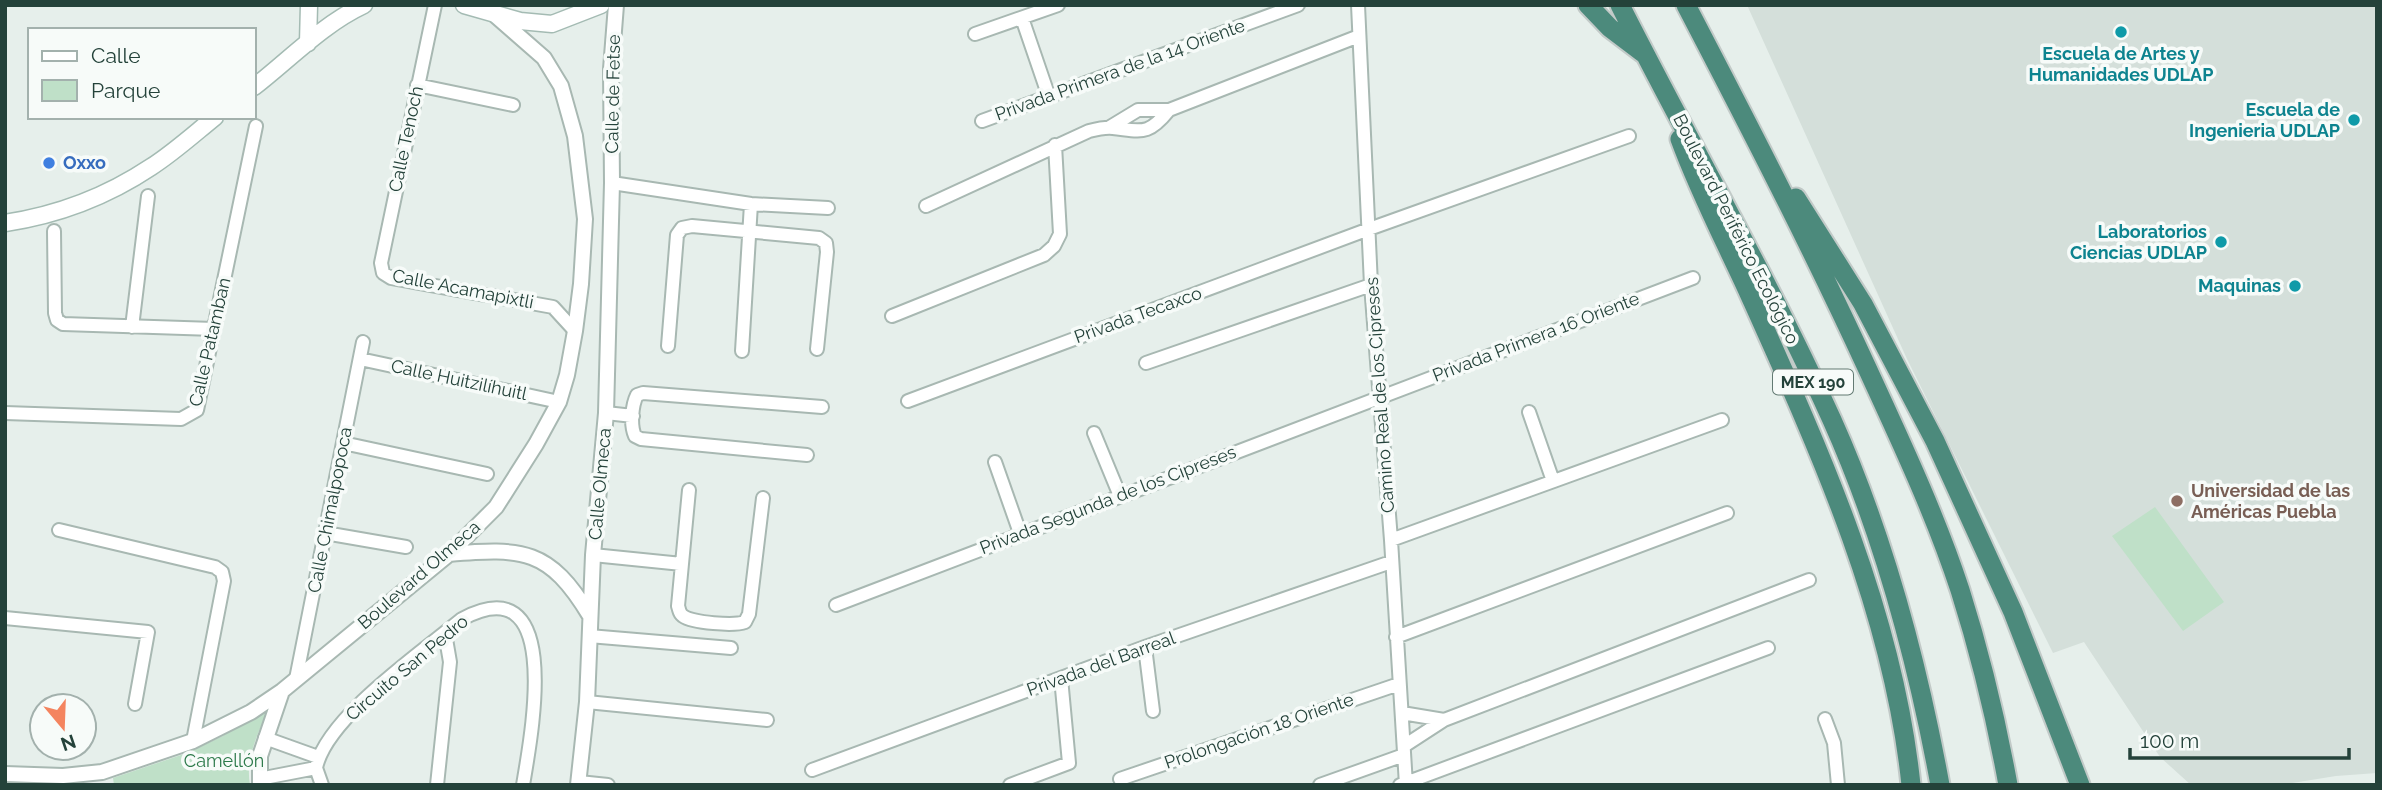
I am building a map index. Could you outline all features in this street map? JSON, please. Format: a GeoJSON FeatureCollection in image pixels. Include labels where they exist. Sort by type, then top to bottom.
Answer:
{"type":"FeatureCollection","features":[{"type":"Feature","properties":{"kind":"highway"},"geometry":{"type":"LineString","coordinates":[[1588,5],[1610,27],[1645,54]]}},
{"type":"Feature","properties":{"kind":"highway","name":"Boulevard Periférico Ecológico"},"geometry":{"type":"LineString","coordinates":[[1620,5],[1691,138],[1832,421],[1860,490],[1890,579],[1931,733],[1940,785]]}},
{"type":"Feature","properties":{"kind":"highway","name":"MEX 190"},"geometry":{"type":"LineString","coordinates":[[1686,5],[1766,156],[1848,326],[1929,507],[1959,588],[1980,659],[2008,785]]}},
{"type":"Feature","properties":{"kind":"highway","name":"Boulevard Periférico Ecológico"},"geometry":{"type":"LineString","coordinates":[[1654,73],[1688,162],[1772,346],[1842,512],[1866,580],[1888,658],[1902,719],[1911,785]]}},
{"type":"Feature","properties":{"kind":"highway"},"geometry":{"type":"LineString","coordinates":[[1766,156],[1840,264],[1909,388],[2013,612],[2080,785]]}},
{"type":"Feature","properties":{"kind":"main road"},"geometry":{"type":"LineString","coordinates":[[308,43],[309,5]]}},
{"type":"Feature","properties":{"kind":"main road"},"geometry":{"type":"LineString","coordinates":[[464,5],[496,16],[552,24],[601,5]]}},
{"type":"Feature","properties":{"kind":"main road"},"geometry":{"type":"LineString","coordinates":[[256,85],[354,7]]}},
{"type":"Feature","properties":{"kind":"main road"},"geometry":{"type":"LineString","coordinates":[[5,223],[66,210],[107,193],[152,167],[212,119]]}},
{"type":"Feature","properties":{"kind":"street","name":"Calle Tenoch"},"geometry":{"type":"LineString","coordinates":[[383,273],[381,263],[435,5]]}},
{"type":"Feature","properties":{"kind":"street","name":"Calle de Fetse"},"geometry":{"type":"LineString","coordinates":[[612,183],[611,69],[617,5]]}},
{"type":"Feature","properties":{"kind":"street"},"geometry":{"type":"LineString","coordinates":[[975,34],[1058,5]]}},
{"type":"Feature","properties":{"kind":"street","name":"Privada Primera de la 14 Oriente"},"geometry":{"type":"LineString","coordinates":[[982,121],[1298,5]]}},
{"type":"Feature","properties":{"kind":"street","name":"Camino Real de los Cipreses"},"geometry":{"type":"LineString","coordinates":[[1358,5],[1371,285],[1391,540],[1404,784]]}},
{"type":"Feature","properties":{"kind":"street","name":"Boulevard Olmeca"},"geometry":{"type":"LineString","coordinates":[[5,774],[35,780],[63,776],[105,778],[192,741],[251,712],[282,691],[449,554],[496,507],[559,402],[575,331],[585,219],[575,136],[561,86],[544,58],[496,16]]}},
{"type":"Feature","properties":{"kind":"street"},"geometry":{"type":"LineString","coordinates":[[1022,18],[1049,97]]}},
{"type":"Feature","properties":{"kind":"street"},"geometry":{"type":"LineString","coordinates":[[926,206],[1055,145],[1090,131],[1110,127],[1138,110],[1169,110],[1359,36]]}},
{"type":"Feature","properties":{"kind":"street"},"geometry":{"type":"LineString","coordinates":[[417,85],[513,105]]}},
{"type":"Feature","properties":{"kind":"street"},"geometry":{"type":"LineString","coordinates":[[1110,127],[1133,132],[1147,129],[1160,122],[1169,110]]}},
{"type":"Feature","properties":{"kind":"street","name":"Calle Patamban"},"geometry":{"type":"LineString","coordinates":[[5,413],[181,419],[197,410],[256,126]]}},
{"type":"Feature","properties":{"kind":"street","name":"Privada Tecaxco"},"geometry":{"type":"LineString","coordinates":[[908,401],[1368,229],[1629,136]]}},
{"type":"Feature","properties":{"kind":"street"},"geometry":{"type":"LineString","coordinates":[[892,316],[1044,255],[1054,246],[1060,234],[1055,145]]}},
{"type":"Feature","properties":{"kind":"street"},"geometry":{"type":"LineString","coordinates":[[612,183],[751,204],[828,208]]}},
{"type":"Feature","properties":{"kind":"street","name":"Calle Olmeca"},"geometry":{"type":"LineString","coordinates":[[578,783],[587,702],[593,555],[606,413],[612,183]]}},
{"type":"Feature","properties":{"kind":"street"},"geometry":{"type":"LineString","coordinates":[[132,327],[148,196]]}},
{"type":"Feature","properties":{"kind":"street"},"geometry":{"type":"LineString","coordinates":[[742,351],[751,204]]}},
{"type":"Feature","properties":{"kind":"street"},"geometry":{"type":"LineString","coordinates":[[668,346],[677,235],[682,228],[692,226],[819,238],[826,243],[817,349]]}},
{"type":"Feature","properties":{"kind":"street"},"geometry":{"type":"LineString","coordinates":[[54,231],[55,313],[57,320],[63,324],[214,329]]}},
{"type":"Feature","properties":{"kind":"street","name":"Calle Acamapixtli"},"geometry":{"type":"LineString","coordinates":[[383,273],[391,278],[553,307],[575,331]]}},
{"type":"Feature","properties":{"kind":"street","name":"Privada Primera 16 Oriente"},"geometry":{"type":"LineString","coordinates":[[1380,396],[1693,278]]}},
{"type":"Feature","properties":{"kind":"street"},"geometry":{"type":"LineString","coordinates":[[1146,363],[1371,285]]}},
{"type":"Feature","properties":{"kind":"street","name":"Calle Chimalpopoca"},"geometry":{"type":"LineString","coordinates":[[296,679],[363,342]]}},
{"type":"Feature","properties":{"kind":"street","name":"Calle Huitzilíhuitl"},"geometry":{"type":"LineString","coordinates":[[360,359],[559,402]]}},
{"type":"Feature","properties":{"kind":"street"},"geometry":{"type":"LineString","coordinates":[[807,455],[641,439],[635,436],[632,429],[634,401],[643,393],[822,407]]}},
{"type":"Feature","properties":{"kind":"street","name":"Privada Segunda de los Cipreses"},"geometry":{"type":"LineString","coordinates":[[836,605],[1380,396]]}},
{"type":"Feature","properties":{"kind":"street"},"geometry":{"type":"LineString","coordinates":[[1529,412],[1553,481]]}},
{"type":"Feature","properties":{"kind":"street"},"geometry":{"type":"LineString","coordinates":[[606,413],[633,416]]}},
{"type":"Feature","properties":{"kind":"street"},"geometry":{"type":"LineString","coordinates":[[1391,540],[1722,421]]}},
{"type":"Feature","properties":{"kind":"street"},"geometry":{"type":"LineString","coordinates":[[1094,433],[1120,496]]}},
{"type":"Feature","properties":{"kind":"street"},"geometry":{"type":"LineString","coordinates":[[343,443],[486,474]]}},
{"type":"Feature","properties":{"kind":"street"},"geometry":{"type":"LineString","coordinates":[[995,462],[1020,533]]}},
{"type":"Feature","properties":{"kind":"street"},"geometry":{"type":"LineString","coordinates":[[689,490],[678,607],[680,614],[687,618],[736,625],[745,622],[749,614],[763,498]]}},
{"type":"Feature","properties":{"kind":"street"},"geometry":{"type":"LineString","coordinates":[[1396,637],[1727,513]]}},
{"type":"Feature","properties":{"kind":"street"},"geometry":{"type":"LineString","coordinates":[[59,530],[215,567],[222,572],[223,581],[192,741]]}},
{"type":"Feature","properties":{"kind":"street"},"geometry":{"type":"LineString","coordinates":[[325,533],[406,547]]}},
{"type":"Feature","properties":{"kind":"street"},"geometry":{"type":"LineString","coordinates":[[449,554],[509,551],[531,555],[560,575],[579,597],[590,616]]}},
{"type":"Feature","properties":{"kind":"street"},"geometry":{"type":"LineString","coordinates":[[593,555],[682,564]]}},
{"type":"Feature","properties":{"kind":"street","name":"Privada del Barreal"},"geometry":{"type":"LineString","coordinates":[[812,770],[1145,647],[1391,562]]}},
{"type":"Feature","properties":{"kind":"street"},"geometry":{"type":"LineString","coordinates":[[1320,785],[1404,750],[1444,720],[1809,580]]}},
{"type":"Feature","properties":{"kind":"street","name":"Circuito San Pedro"},"geometry":{"type":"LineString","coordinates":[[317,762],[338,726],[364,699],[462,619],[478,611],[503,609],[518,617],[530,636],[536,663],[532,732],[523,785]]}},
{"type":"Feature","properties":{"kind":"street"},"geometry":{"type":"LineString","coordinates":[[5,618],[148,632],[135,704]]}},
{"type":"Feature","properties":{"kind":"street"},"geometry":{"type":"LineString","coordinates":[[437,785],[450,662],[445,633]]}},
{"type":"Feature","properties":{"kind":"street"},"geometry":{"type":"LineString","coordinates":[[589,636],[731,648]]}},
{"type":"Feature","properties":{"kind":"street"},"geometry":{"type":"LineString","coordinates":[[1145,647],[1153,711]]}},
{"type":"Feature","properties":{"kind":"street"},"geometry":{"type":"LineString","coordinates":[[1404,784],[1768,648]]}},
{"type":"Feature","properties":{"kind":"street"},"geometry":{"type":"LineString","coordinates":[[1010,785],[1069,763],[1061,678]]}},
{"type":"Feature","properties":{"kind":"street","name":"Prolongación 18 Oriente"},"geometry":{"type":"LineString","coordinates":[[1120,779],[1399,684]]}},
{"type":"Feature","properties":{"kind":"street"},"geometry":{"type":"LineString","coordinates":[[282,691],[260,755],[259,782],[317,762]]}},
{"type":"Feature","properties":{"kind":"street"},"geometry":{"type":"LineString","coordinates":[[587,702],[766,720]]}},
{"type":"Feature","properties":{"kind":"street"},"geometry":{"type":"LineString","coordinates":[[1402,713],[1444,720]]}},
{"type":"Feature","properties":{"kind":"street"},"geometry":{"type":"LineString","coordinates":[[1825,719],[1834,743],[1838,785]]}},
{"type":"Feature","properties":{"kind":"street"},"geometry":{"type":"LineString","coordinates":[[265,738],[317,762]]}},
{"type":"Feature","properties":{"kind":"street"},"geometry":{"type":"LineString","coordinates":[[317,762],[322,785]]}},
{"type":"Feature","properties":{"kind":"street"},"geometry":{"type":"LineString","coordinates":[[578,783],[608,785]]}},
{"type":"Feature","properties":{"kind":"shaded area","name":"Universidad de las Américas Puebla"},"geometry":{"type":"Polygon","coordinates":[[[1747,5],[2377,5],[2377,773],[2280,785],[2191,785],[2160,757],[2084,642],[2053,653],[1907,359],[1747,5]]]}},
{"type":"Feature","properties":{"kind":"green space"},"geometry":{"type":"Polygon","coordinates":[[[2155,507],[2224,602],[2183,631],[2112,536],[2155,507]]]}},
{"type":"Feature","properties":{"kind":"green space","name":"Camellón"},"geometry":{"type":"Polygon","coordinates":[[[262,709],[268,710],[251,756],[250,785],[114,785],[113,778],[187,753],[223,736],[262,709]]]}},
{"type":"Feature","properties":{"kind":"place","name":"Escuela de Artes y Humanidades UDLAP"},"geometry":{"type":"Point","coordinates":[2121,32]}},
{"type":"Feature","properties":{"kind":"place","name":"Escuela de Ingenieria UDLAP"},"geometry":{"type":"Point","coordinates":[2354,120]}},
{"type":"Feature","properties":{"kind":"place","name":"Oxxo"},"geometry":{"type":"Point","coordinates":[49,163]}},
{"type":"Feature","properties":{"kind":"place","name":"Laboratorios Ciencias UDLAP"},"geometry":{"type":"Point","coordinates":[2221,242]}},
{"type":"Feature","properties":{"kind":"place","name":"Maquinas"},"geometry":{"type":"Point","coordinates":[2295,286]}},
{"type":"Feature","properties":{"kind":"place","name":"Universidad de las Américas Puebla"},"geometry":{"type":"Point","coordinates":[2177,501]}}]}
